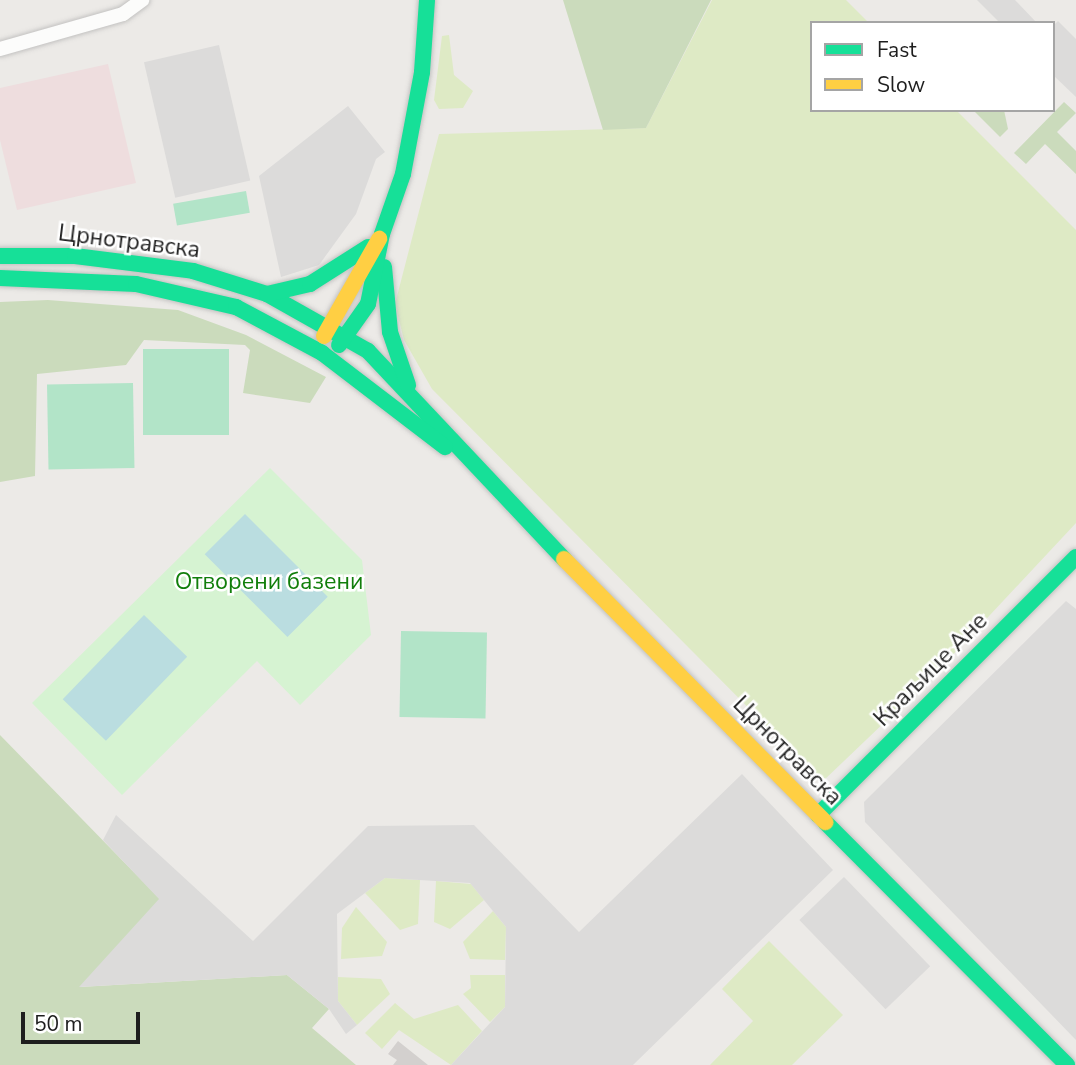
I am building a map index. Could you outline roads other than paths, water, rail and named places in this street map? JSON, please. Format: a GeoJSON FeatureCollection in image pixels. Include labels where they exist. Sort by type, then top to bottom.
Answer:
{"type":"FeatureCollection","features":[{"type":"Feature","properties":{"kind":"main road"},"geometry":{"type":"LineString","coordinates":[[321,353],[349,336],[368,304],[382,234],[416,120],[427,0]]}},
{"type":"Feature","properties":{"kind":"main road"},"geometry":{"type":"LineString","coordinates":[[267,294],[310,284],[382,234]]}},
{"type":"Feature","properties":{"kind":"main road"},"geometry":{"type":"LineString","coordinates":[[321,353],[330,325],[382,234]]}},
{"type":"Feature","properties":{"kind":"main road"},"geometry":{"type":"LineString","coordinates":[[382,234],[390,332],[415,400]]}},
{"type":"Feature","properties":{"kind":"main road","name":"Црнотравска"},"geometry":{"type":"LineString","coordinates":[[0,256],[75,256],[165,266],[267,294],[349,336],[415,400],[475,469],[1067,1065]]}},
{"type":"Feature","properties":{"kind":"main road","name":"Црнотравска"},"geometry":{"type":"LineString","coordinates":[[0,278],[110,281],[207,297],[321,353],[475,469]]}},
{"type":"Feature","properties":{"kind":"main road","name":"Краљице Ане"},"geometry":{"type":"LineString","coordinates":[[818,815],[1076,557]]}},
{"type":"Feature","properties":{"kind":"street"},"geometry":{"type":"LineString","coordinates":[[0,49],[123,14],[142,0]]}},
{"type":"Feature","properties":{"kind":"water"},"geometry":{"type":"Polygon","coordinates":[[[245,514],[328,597],[287,637],[205,554],[245,514]]]}},
{"type":"Feature","properties":{"kind":"water"},"geometry":{"type":"Polygon","coordinates":[[[144,615],[187,657],[106,741],[63,699],[144,615]]]}},
{"type":"Feature","properties":{"kind":"park label","name":"Отворени базени"},"geometry":{"type":"Point","coordinates":[269,582]}}]}
